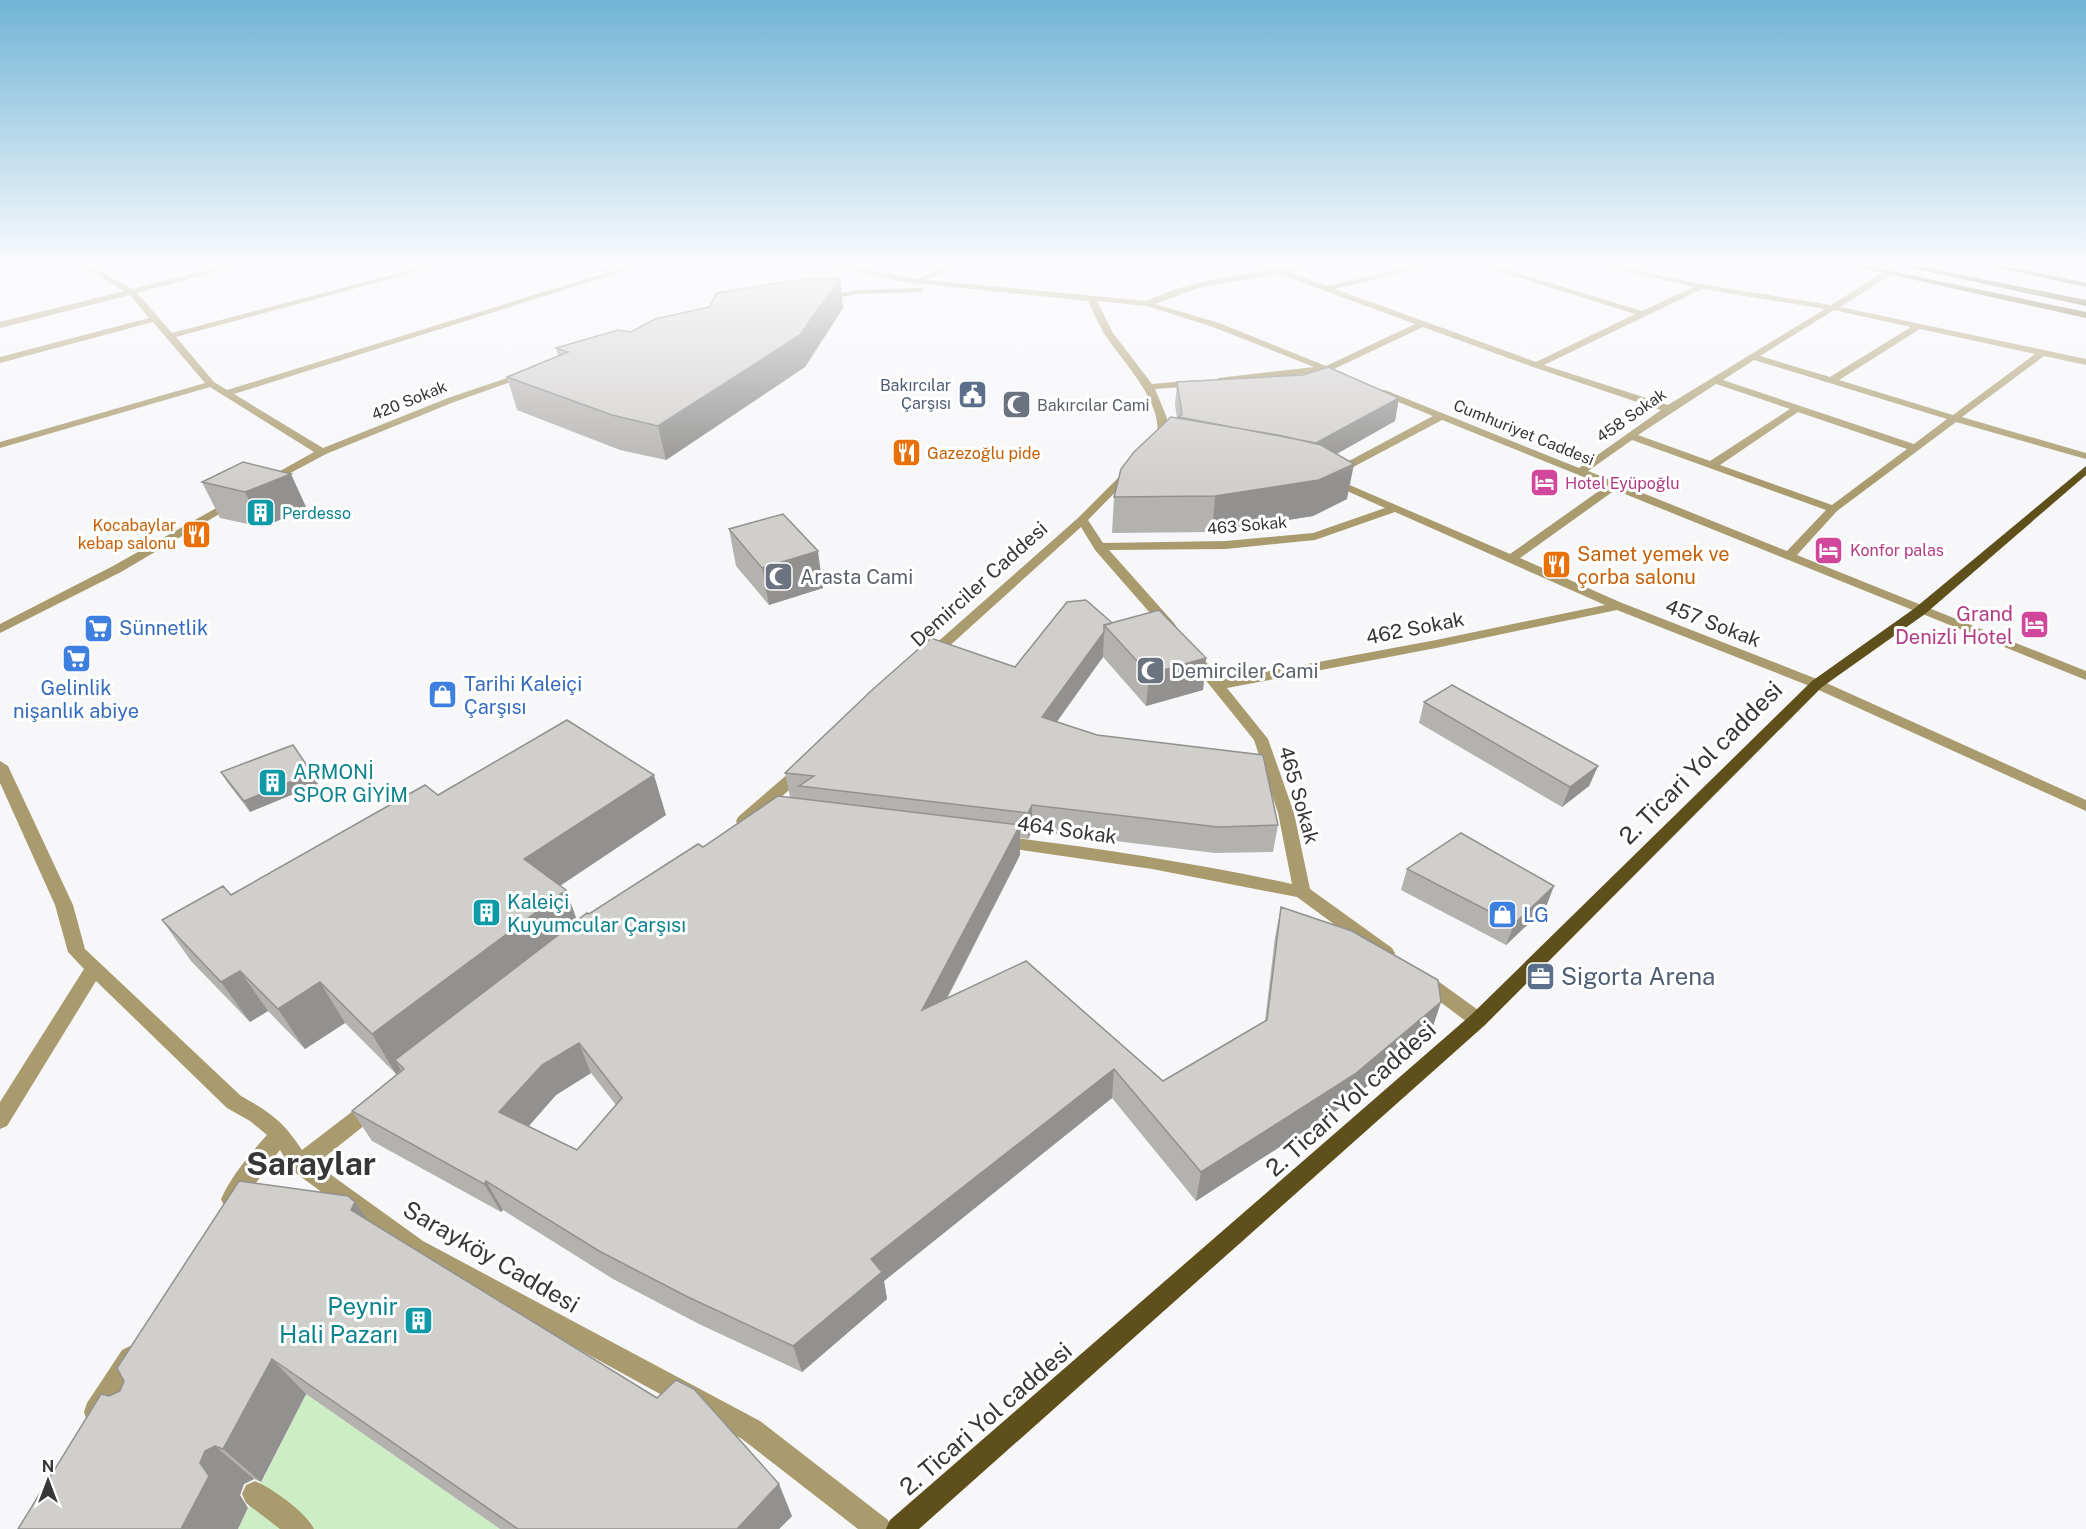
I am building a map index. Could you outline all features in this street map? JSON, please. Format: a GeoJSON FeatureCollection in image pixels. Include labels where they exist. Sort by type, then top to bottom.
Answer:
{"type":"FeatureCollection","features":[{"type":"Feature","properties":{"kind":"main road"},"geometry":{"type":"LineString","coordinates":[[1817,684],[1920,611],[2086,469]]}},
{"type":"Feature","properties":{"kind":"main road","name":"2. Ticari Yol caddesi"},"geometry":{"type":"LineString","coordinates":[[899,1529],[1478,1020],[1817,684]]}},
{"type":"Feature","properties":{"kind":"street"},"geometry":{"type":"LineString","coordinates":[[0,360],[85,337]]}},
{"type":"Feature","properties":{"kind":"street"},"geometry":{"type":"LineString","coordinates":[[172,337],[211,384],[322,452]]}},
{"type":"Feature","properties":{"kind":"street"},"geometry":{"type":"LineString","coordinates":[[226,393],[406,337]]}},
{"type":"Feature","properties":{"kind":"street","name":"Demirciler Caddesi"},"geometry":{"type":"LineString","coordinates":[[922,663],[1165,444],[1162,418],[1149,387],[1111,337]]}},
{"type":"Feature","properties":{"kind":"street","name":"Cumhuriyet Caddesi"},"geometry":{"type":"LineString","coordinates":[[1247,337],[1578,473],[2086,676]]}},
{"type":"Feature","properties":{"kind":"street"},"geometry":{"type":"LineString","coordinates":[[1214,381],[1326,369],[1393,337]]}},
{"type":"Feature","properties":{"kind":"street"},"geometry":{"type":"LineString","coordinates":[[1462,337],[1536,365],[1669,409]]}},
{"type":"Feature","properties":{"kind":"street"},"geometry":{"type":"LineString","coordinates":[[1536,365],[1594,337]]}},
{"type":"Feature","properties":{"kind":"street","name":"458 Sokak"},"geometry":{"type":"LineString","coordinates":[[1578,473],[1669,409],[1783,337]]}},
{"type":"Feature","properties":{"kind":"street"},"geometry":{"type":"LineString","coordinates":[[1831,381],[1900,337]]}},
{"type":"Feature","properties":{"kind":"street"},"geometry":{"type":"LineString","coordinates":[[1970,337],[2086,362]]}},
{"type":"Feature","properties":{"kind":"street"},"geometry":{"type":"LineString","coordinates":[[1788,557],[1833,509],[2042,353]]}},
{"type":"Feature","properties":{"kind":"street"},"geometry":{"type":"LineString","coordinates":[[1753,357],[2086,456]]}},
{"type":"Feature","properties":{"kind":"street","name":"420 Sokak"},"geometry":{"type":"LineString","coordinates":[[260,486],[322,452],[451,400],[542,370]]}},
{"type":"Feature","properties":{"kind":"street"},"geometry":{"type":"LineString","coordinates":[[1715,380],[1916,448]]}},
{"type":"Feature","properties":{"kind":"street"},"geometry":{"type":"LineString","coordinates":[[1149,387],[1203,382]]}},
{"type":"Feature","properties":{"kind":"street"},"geometry":{"type":"LineString","coordinates":[[0,445],[211,384]]}},
{"type":"Feature","properties":{"kind":"street"},"geometry":{"type":"LineString","coordinates":[[1712,465],[1797,408]]}},
{"type":"Feature","properties":{"kind":"street","name":"457 Sokak"},"geometry":{"type":"LineString","coordinates":[[1441,416],[1320,476],[1618,606],[1817,684],[2086,806]]}},
{"type":"Feature","properties":{"kind":"street"},"geometry":{"type":"LineString","coordinates":[[1630,436],[1833,509]]}},
{"type":"Feature","properties":{"kind":"street"},"geometry":{"type":"LineString","coordinates":[[1511,559],[1613,486]]}},
{"type":"Feature","properties":{"kind":"street"},"geometry":{"type":"LineString","coordinates":[[0,629],[117,568],[239,498]]}},
{"type":"Feature","properties":{"kind":"street","name":"463 Sokak"},"geometry":{"type":"LineString","coordinates":[[1099,547],[1226,545],[1315,536],[1393,509]]}},
{"type":"Feature","properties":{"kind":"street","name":"465 Sokak"},"geometry":{"type":"LineString","coordinates":[[1083,520],[1099,547],[1218,685],[1261,739],[1286,813],[1302,892]]}},
{"type":"Feature","properties":{"kind":"street","name":"462 Sokak"},"geometry":{"type":"LineString","coordinates":[[1218,685],[1436,644],[1618,606]]}},
{"type":"Feature","properties":{"kind":"street"},"geometry":{"type":"LineString","coordinates":[[735,828],[815,758]]}},
{"type":"Feature","properties":{"kind":"street","name":"Sarayköy Caddesi"},"geometry":{"type":"LineString","coordinates":[[0,766],[64,905],[77,952],[234,1102],[257,1115],[282,1134],[300,1164],[415,1248],[751,1430],[879,1529]]}},
{"type":"Feature","properties":{"kind":"street"},"geometry":{"type":"LineString","coordinates":[[753,814],[776,817]]}},
{"type":"Feature","properties":{"kind":"street","name":"464 Sokak"},"geometry":{"type":"LineString","coordinates":[[985,840],[1054,848],[1246,880],[1302,892]]}},
{"type":"Feature","properties":{"kind":"street"},"geometry":{"type":"LineString","coordinates":[[1302,892],[1395,959]]}},
{"type":"Feature","properties":{"kind":"street"},"geometry":{"type":"LineString","coordinates":[[0,1120],[93,968]]}},
{"type":"Feature","properties":{"kind":"street"},"geometry":{"type":"LineString","coordinates":[[1413,973],[1478,1020]]}},
{"type":"Feature","properties":{"kind":"street"},"geometry":{"type":"LineString","coordinates":[[300,1164],[383,1099]]}},
{"type":"Feature","properties":{"kind":"street"},"geometry":{"type":"LineString","coordinates":[[219,1220],[257,1161],[282,1134]]}},
{"type":"Feature","properties":{"kind":"street"},"geometry":{"type":"LineString","coordinates":[[87,1427],[120,1392],[143,1337]]}},
{"type":"Feature","properties":{"kind":"street"},"geometry":{"type":"LineString","coordinates":[[255,1494],[302,1529]]}},
{"type":"Feature","properties":{"kind":"green space"},"geometry":{"type":"Polygon","coordinates":[[[306,1394],[500,1529],[238,1529],[306,1394]]]}},
{"type":"Feature","properties":{"kind":"building"},"geometry":{"type":"Polygon","coordinates":[[[593,337],[796,337],[658,426],[612,415],[507,377],[568,352],[556,348],[593,337]]]}},
{"type":"Feature","properties":{"kind":"building"},"geometry":{"type":"Polygon","coordinates":[[[1328,367],[1399,398],[1316,443],[1179,417],[1182,414],[1177,382],[1303,375],[1328,367]]]}},
{"type":"Feature","properties":{"kind":"building"},"geometry":{"type":"Polygon","coordinates":[[[1171,417],[1278,435],[1321,445],[1354,464],[1319,480],[1215,496],[1114,497],[1121,469],[1134,452],[1171,417]]]}},
{"type":"Feature","properties":{"kind":"building"},"geometry":{"type":"Polygon","coordinates":[[[243,462],[291,474],[245,492],[202,482],[243,462]]]}},
{"type":"Feature","properties":{"kind":"building"},"geometry":{"type":"Polygon","coordinates":[[[783,514],[818,551],[762,568],[729,529],[783,514]]]}},
{"type":"Feature","properties":{"kind":"building"},"geometry":{"type":"Polygon","coordinates":[[[1086,600],[1111,622],[1104,625],[1104,632],[1042,717],[1097,735],[1263,755],[1278,825],[1218,827],[1032,805],[1028,813],[799,786],[814,776],[785,773],[872,690],[931,638],[1015,667],[1067,602],[1086,600]]]}},
{"type":"Feature","properties":{"kind":"building"},"geometry":{"type":"Polygon","coordinates":[[[1159,610],[1206,658],[1149,674],[1104,625],[1159,610]]]}},
{"type":"Feature","properties":{"kind":"building"},"geometry":{"type":"Polygon","coordinates":[[[1452,685],[1598,766],[1570,787],[1424,702],[1452,685]]]}},
{"type":"Feature","properties":{"kind":"building"},"geometry":{"type":"Polygon","coordinates":[[[567,720],[654,775],[524,859],[566,890],[372,1034],[320,982],[278,1009],[240,971],[221,982],[162,920],[223,886],[231,895],[425,785],[438,795],[567,720]]]}},
{"type":"Feature","properties":{"kind":"building","name":"ARMONİ SPOR GİYİM"},"geometry":{"type":"Polygon","coordinates":[[[293,745],[312,773],[244,801],[221,772],[293,745]]]}},
{"type":"Feature","properties":{"kind":"building"},"geometry":{"type":"Polygon","coordinates":[[[778,796],[1020,825],[922,1010],[1026,961],[1163,1081],[1267,1020],[1281,907],[1352,931],[1438,980],[1441,1002],[1355,1074],[1201,1172],[1114,1069],[871,1259],[882,1272],[793,1346],[688,1297],[599,1251],[486,1181],[484,1184],[352,1111],[404,1069],[395,1060],[587,913],[589,914],[698,844],[703,847],[778,796]],[[579,1043],[542,1065],[499,1112],[577,1150],[622,1098],[579,1043]]]}},
{"type":"Feature","properties":{"kind":"building"},"geometry":{"type":"Polygon","coordinates":[[[1461,833],[1554,886],[1514,924],[1407,869],[1461,833]]]}},
{"type":"Feature","properties":{"kind":"building"},"geometry":{"type":"Polygon","coordinates":[[[239,1181],[348,1196],[355,1202],[351,1210],[657,1398],[676,1380],[694,1389],[779,1484],[737,1529],[518,1529],[272,1359],[223,1449],[215,1446],[205,1451],[200,1463],[209,1476],[181,1529],[18,1529],[101,1394],[109,1396],[120,1391],[124,1381],[117,1368],[239,1181]]]}},
{"type":"Feature","properties":{"kind":"place","name":"Bakırcılar Çarşısı"},"geometry":{"type":"Point","coordinates":[972,394]}},
{"type":"Feature","properties":{"kind":"place","name":"Bakırcılar Cami"},"geometry":{"type":"Point","coordinates":[1016,405]}},
{"type":"Feature","properties":{"kind":"place","name":"Gazezoğlu pide"},"geometry":{"type":"Point","coordinates":[906,453]}},
{"type":"Feature","properties":{"kind":"place","name":"Hotel Eyüpoğlu"},"geometry":{"type":"Point","coordinates":[1544,483]}},
{"type":"Feature","properties":{"kind":"place","name":"Perdesso"},"geometry":{"type":"Point","coordinates":[261,513]}},
{"type":"Feature","properties":{"kind":"place","name":"Kocabaylar kebap salonu"},"geometry":{"type":"Point","coordinates":[197,534]}},
{"type":"Feature","properties":{"kind":"place","name":"Konfor palas"},"geometry":{"type":"Point","coordinates":[1829,550]}},
{"type":"Feature","properties":{"kind":"place","name":"Samet yemek ve çorba salonu"},"geometry":{"type":"Point","coordinates":[1556,565]}},
{"type":"Feature","properties":{"kind":"place","name":"Arasta Cami"},"geometry":{"type":"Point","coordinates":[779,577]}},
{"type":"Feature","properties":{"kind":"place","name":"Grand Denizli Hotel"},"geometry":{"type":"Point","coordinates":[2034,625]}},
{"type":"Feature","properties":{"kind":"place","name":"Sünnetlik"},"geometry":{"type":"Point","coordinates":[98,628]}},
{"type":"Feature","properties":{"kind":"place","name":"Gelinlik nişanlık abiye"},"geometry":{"type":"Point","coordinates":[76,658]}},
{"type":"Feature","properties":{"kind":"place","name":"Demirciler Cami"},"geometry":{"type":"Point","coordinates":[1150,671]}},
{"type":"Feature","properties":{"kind":"place","name":"Tarihi Kaleiçi Çarşısı"},"geometry":{"type":"Point","coordinates":[443,695]}},
{"type":"Feature","properties":{"kind":"place","name":"ARMONİ SPOR GİYİM"},"geometry":{"type":"Point","coordinates":[272,783]}},
{"type":"Feature","properties":{"kind":"place","name":"Kaleiçi Kuyumcular Çarşısı"},"geometry":{"type":"Point","coordinates":[486,913]}},
{"type":"Feature","properties":{"kind":"place","name":"LG"},"geometry":{"type":"Point","coordinates":[1502,915]}},
{"type":"Feature","properties":{"kind":"place","name":"Sigorta Arena"},"geometry":{"type":"Point","coordinates":[1540,977]}},
{"type":"Feature","properties":{"kind":"place","name":"Peynir Hali Pazarı"},"geometry":{"type":"Point","coordinates":[419,1321]}},
{"type":"Feature","properties":{"kind":"district","name":"Saraylar"},"geometry":{"type":"Point","coordinates":[311,1164]}}]}
